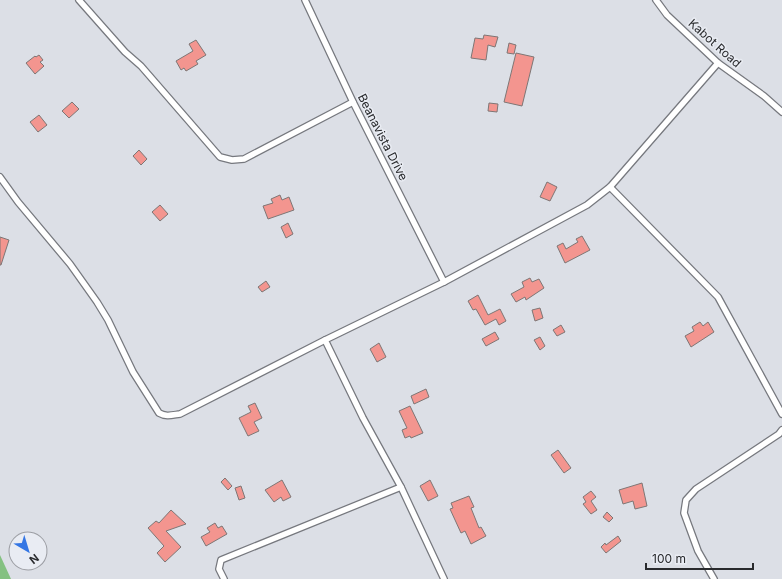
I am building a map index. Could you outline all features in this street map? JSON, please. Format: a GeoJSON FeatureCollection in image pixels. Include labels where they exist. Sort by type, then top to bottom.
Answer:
{"type":"FeatureCollection","features":[{"type":"Feature","properties":{"kind":"street"},"geometry":{"type":"LineString","coordinates":[[78,0],[125,52],[141,66],[220,157],[232,160],[244,158],[353,102]]}},
{"type":"Feature","properties":{"kind":"street","name":"Beanavista Drive"},"geometry":{"type":"LineString","coordinates":[[305,0],[353,102],[444,282]]}},
{"type":"Feature","properties":{"kind":"street","name":"Kabot Road"},"geometry":{"type":"LineString","coordinates":[[656,0],[667,15],[718,63],[764,96],[782,112]]}},
{"type":"Feature","properties":{"kind":"street"},"geometry":{"type":"LineString","coordinates":[[0,177],[18,202],[70,264],[97,302],[108,320],[133,372],[159,413],[166,416],[180,414],[325,340],[444,282],[587,205],[610,187],[718,63]]}},
{"type":"Feature","properties":{"kind":"street"},"geometry":{"type":"LineString","coordinates":[[610,187],[718,297],[782,414]]}},
{"type":"Feature","properties":{"kind":"street"},"geometry":{"type":"LineString","coordinates":[[325,340],[363,418],[401,487],[444,579]]}},
{"type":"Feature","properties":{"kind":"street"},"geometry":{"type":"LineString","coordinates":[[714,579],[698,551],[684,514],[686,500],[696,489],[779,434],[782,430]]}},
{"type":"Feature","properties":{"kind":"street"},"geometry":{"type":"LineString","coordinates":[[224,579],[219,569],[221,560],[401,487]]}},
{"type":"Feature","properties":{"kind":"green space"},"geometry":{"type":"Polygon","coordinates":[[[0,555],[11,579],[0,579],[0,555]]]}},
{"type":"Feature","properties":{"kind":"building"},"geometry":{"type":"Polygon","coordinates":[[[484,35],[498,37],[495,47],[488,45],[486,60],[471,58],[475,38],[483,39],[484,35]]]}},
{"type":"Feature","properties":{"kind":"building"},"geometry":{"type":"Polygon","coordinates":[[[196,40],[206,55],[196,61],[198,64],[186,71],[184,68],[181,70],[176,61],[193,51],[189,44],[196,40]]]}},
{"type":"Feature","properties":{"kind":"building"},"geometry":{"type":"Polygon","coordinates":[[[509,43],[516,45],[514,54],[507,53],[509,43]]]}},
{"type":"Feature","properties":{"kind":"building"},"geometry":{"type":"Polygon","coordinates":[[[516,53],[534,57],[522,106],[504,102],[516,53]]]}},
{"type":"Feature","properties":{"kind":"building"},"geometry":{"type":"Polygon","coordinates":[[[39,55],[43,60],[40,62],[44,66],[35,74],[26,63],[35,56],[36,57],[39,55]]]}},
{"type":"Feature","properties":{"kind":"building"},"geometry":{"type":"Polygon","coordinates":[[[72,102],[79,109],[69,118],[62,111],[72,102]]]}},
{"type":"Feature","properties":{"kind":"building"},"geometry":{"type":"Polygon","coordinates":[[[489,103],[498,104],[497,112],[488,111],[489,103]]]}},
{"type":"Feature","properties":{"kind":"building"},"geometry":{"type":"Polygon","coordinates":[[[39,115],[47,125],[38,132],[30,122],[39,115]]]}},
{"type":"Feature","properties":{"kind":"building"},"geometry":{"type":"Polygon","coordinates":[[[139,150],[147,159],[141,165],[133,156],[139,150]]]}},
{"type":"Feature","properties":{"kind":"building"},"geometry":{"type":"Polygon","coordinates":[[[547,182],[557,187],[550,201],[540,197],[547,182]]]}},
{"type":"Feature","properties":{"kind":"building"},"geometry":{"type":"Polygon","coordinates":[[[280,195],[282,200],[289,197],[294,210],[268,219],[263,206],[273,203],[271,199],[280,195]]]}},
{"type":"Feature","properties":{"kind":"building"},"geometry":{"type":"Polygon","coordinates":[[[160,205],[168,214],[160,221],[152,212],[160,205]]]}},
{"type":"Feature","properties":{"kind":"building"},"geometry":{"type":"Polygon","coordinates":[[[288,223],[293,234],[286,238],[281,227],[288,223]]]}},
{"type":"Feature","properties":{"kind":"building"},"geometry":{"type":"Polygon","coordinates":[[[582,236],[590,250],[565,263],[557,246],[563,243],[566,249],[578,242],[576,239],[582,236]]]}},
{"type":"Feature","properties":{"kind":"building"},"geometry":{"type":"Polygon","coordinates":[[[0,237],[9,240],[1,265],[0,265],[0,237]]]}},
{"type":"Feature","properties":{"kind":"building"},"geometry":{"type":"Polygon","coordinates":[[[530,278],[532,282],[539,279],[544,288],[526,300],[525,297],[516,302],[511,294],[524,287],[522,282],[530,278]]]}},
{"type":"Feature","properties":{"kind":"building"},"geometry":{"type":"Polygon","coordinates":[[[266,281],[270,287],[262,292],[258,287],[266,281]]]}},
{"type":"Feature","properties":{"kind":"building"},"geometry":{"type":"Polygon","coordinates":[[[478,295],[488,315],[500,309],[506,321],[499,325],[496,319],[485,325],[476,309],[473,310],[468,301],[478,295]]]}},
{"type":"Feature","properties":{"kind":"building"},"geometry":{"type":"Polygon","coordinates":[[[540,308],[543,318],[535,321],[532,310],[540,308]]]}},
{"type":"Feature","properties":{"kind":"building"},"geometry":{"type":"Polygon","coordinates":[[[700,322],[703,326],[708,322],[714,332],[691,347],[685,336],[694,331],[692,327],[700,322]]]}},
{"type":"Feature","properties":{"kind":"building"},"geometry":{"type":"Polygon","coordinates":[[[561,325],[565,332],[557,336],[553,330],[561,325]]]}},
{"type":"Feature","properties":{"kind":"building"},"geometry":{"type":"Polygon","coordinates":[[[495,332],[499,339],[486,346],[482,339],[495,332]]]}},
{"type":"Feature","properties":{"kind":"building"},"geometry":{"type":"Polygon","coordinates":[[[540,337],[545,346],[540,350],[534,340],[540,337]]]}},
{"type":"Feature","properties":{"kind":"building"},"geometry":{"type":"Polygon","coordinates":[[[379,343],[386,357],[377,362],[370,349],[379,343]]]}},
{"type":"Feature","properties":{"kind":"building"},"geometry":{"type":"Polygon","coordinates":[[[426,389],[429,397],[414,404],[411,396],[426,389]]]}},
{"type":"Feature","properties":{"kind":"building"},"geometry":{"type":"Polygon","coordinates":[[[255,403],[262,418],[254,422],[259,431],[248,436],[239,418],[251,412],[248,406],[255,403]]]}},
{"type":"Feature","properties":{"kind":"building"},"geometry":{"type":"Polygon","coordinates":[[[410,406],[423,433],[411,438],[410,436],[405,438],[402,430],[407,428],[399,411],[410,406]]]}},
{"type":"Feature","properties":{"kind":"building"},"geometry":{"type":"Polygon","coordinates":[[[558,450],[571,468],[564,473],[551,455],[558,450]]]}},
{"type":"Feature","properties":{"kind":"building"},"geometry":{"type":"Polygon","coordinates":[[[225,478],[232,486],[228,490],[221,482],[225,478]]]}},
{"type":"Feature","properties":{"kind":"building"},"geometry":{"type":"Polygon","coordinates":[[[282,480],[291,497],[283,501],[281,497],[274,502],[265,490],[282,480]]]}},
{"type":"Feature","properties":{"kind":"building"},"geometry":{"type":"Polygon","coordinates":[[[430,480],[438,496],[428,501],[420,486],[430,480]]]}},
{"type":"Feature","properties":{"kind":"building"},"geometry":{"type":"Polygon","coordinates":[[[642,483],[647,506],[635,509],[633,501],[623,504],[619,490],[642,483]]]}},
{"type":"Feature","properties":{"kind":"building"},"geometry":{"type":"Polygon","coordinates":[[[241,486],[245,498],[239,500],[235,488],[241,486]]]}},
{"type":"Feature","properties":{"kind":"building"},"geometry":{"type":"Polygon","coordinates":[[[591,491],[596,497],[591,501],[597,510],[591,514],[583,504],[586,502],[583,497],[591,491]]]}},
{"type":"Feature","properties":{"kind":"building"},"geometry":{"type":"Polygon","coordinates":[[[469,496],[474,507],[471,508],[479,528],[481,527],[486,536],[471,544],[465,531],[461,533],[450,509],[453,508],[451,503],[469,496]]]}},
{"type":"Feature","properties":{"kind":"building"},"geometry":{"type":"Polygon","coordinates":[[[171,510],[186,524],[166,531],[181,547],[165,562],[157,553],[164,546],[148,528],[156,521],[159,523],[171,510]]]}},
{"type":"Feature","properties":{"kind":"building"},"geometry":{"type":"Polygon","coordinates":[[[607,512],[613,518],[609,522],[603,517],[607,512]]]}},
{"type":"Feature","properties":{"kind":"building"},"geometry":{"type":"Polygon","coordinates":[[[215,523],[218,528],[222,526],[227,534],[206,546],[201,537],[210,532],[207,528],[215,523]]]}},
{"type":"Feature","properties":{"kind":"building"},"geometry":{"type":"Polygon","coordinates":[[[618,536],[621,541],[606,553],[601,547],[618,536]]]}}]}
